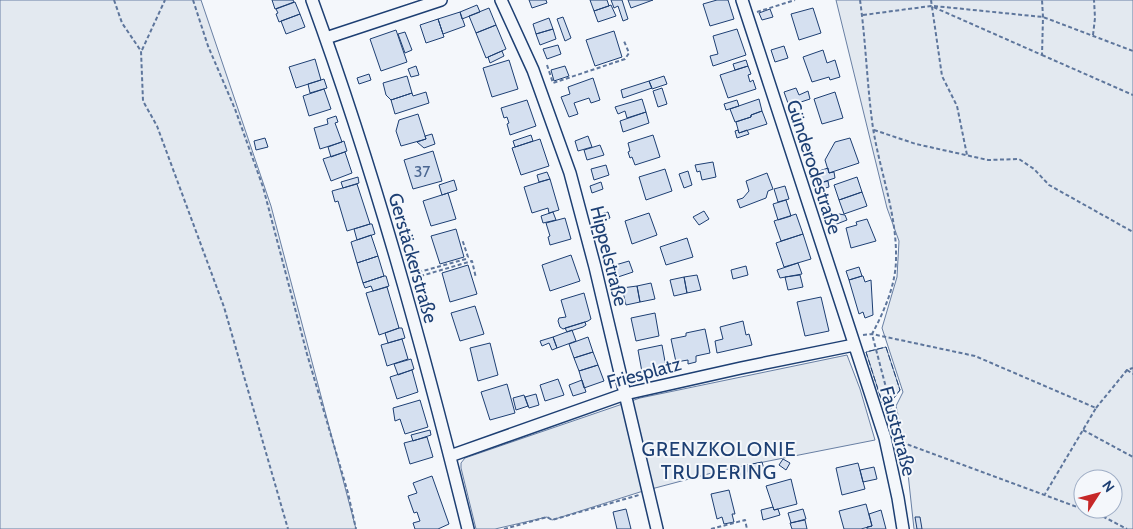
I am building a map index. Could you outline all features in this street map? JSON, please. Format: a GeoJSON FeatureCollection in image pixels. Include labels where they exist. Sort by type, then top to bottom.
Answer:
{"type":"FeatureCollection","features":[{"type":"Feature","properties":{"kind":"street","name":"Gerstäckerstraße"},"geometry":{"type":"LineString","coordinates":[[312,0],[375,190],[450,456],[468,529]]}},
{"type":"Feature","properties":{"kind":"street"},"geometry":{"type":"LineString","coordinates":[[326,38],[440,0]]}},
{"type":"Feature","properties":{"kind":"street","name":"Hippelstraße"},"geometry":{"type":"LineString","coordinates":[[501,0],[533,70],[570,173],[595,267],[657,529]]}},
{"type":"Feature","properties":{"kind":"street","name":"Günderodestraße"},"geometry":{"type":"LineString","coordinates":[[742,0],[854,345]]}},
{"type":"Feature","properties":{"kind":"street","name":"Friesplatz"},"geometry":{"type":"LineString","coordinates":[[450,456],[625,394],[854,345]]}},
{"type":"Feature","properties":{"kind":"street","name":"Fauststraße"},"geometry":{"type":"LineString","coordinates":[[854,345],[885,438],[903,529]]}},
{"type":"Feature","properties":{"kind":"path"},"geometry":{"type":"LineString","coordinates":[[114,0],[122,24],[141,51]]}},
{"type":"Feature","properties":{"kind":"path"},"geometry":{"type":"LineString","coordinates":[[165,0],[141,51],[142,101],[157,126],[224,307],[288,529]]}},
{"type":"Feature","properties":{"kind":"path"},"geometry":{"type":"LineString","coordinates":[[193,0],[208,46],[235,109],[263,187],[307,354],[348,493],[356,529]]}},
{"type":"Feature","properties":{"kind":"path"},"geometry":{"type":"LineString","coordinates":[[747,15],[794,0]]}},
{"type":"Feature","properties":{"kind":"path"},"geometry":{"type":"LineString","coordinates":[[860,0],[873,130],[894,227],[896,260],[894,278],[881,316],[872,334],[890,402],[894,428]]}},
{"type":"Feature","properties":{"kind":"path"},"geometry":{"type":"LineString","coordinates":[[931,0],[942,76],[957,106],[968,156]]}},
{"type":"Feature","properties":{"kind":"path"},"geometry":{"type":"LineString","coordinates":[[1042,0],[1044,17],[1042,55]]}},
{"type":"Feature","properties":{"kind":"path"},"geometry":{"type":"LineString","coordinates":[[1092,36],[1095,18],[1094,0]]}},
{"type":"Feature","properties":{"kind":"path"},"geometry":{"type":"LineString","coordinates":[[862,15],[931,6],[1044,17],[1133,52]]}},
{"type":"Feature","properties":{"kind":"path"},"geometry":{"type":"LineString","coordinates":[[931,6],[1133,95]]}},
{"type":"Feature","properties":{"kind":"path"},"geometry":{"type":"LineString","coordinates":[[546,65],[553,83],[625,59],[629,53],[624,41]]}},
{"type":"Feature","properties":{"kind":"path"},"geometry":{"type":"LineString","coordinates":[[873,130],[916,144],[988,160],[1019,159],[1034,169],[1049,185],[1133,232]]}},
{"type":"Feature","properties":{"kind":"path"},"geometry":{"type":"LineString","coordinates":[[401,280],[466,259],[468,257],[462,239]]}},
{"type":"Feature","properties":{"kind":"path"},"geometry":{"type":"LineString","coordinates":[[401,280],[472,261],[476,278]]}},
{"type":"Feature","properties":{"kind":"path"},"geometry":{"type":"LineString","coordinates":[[854,345],[857,336],[872,334],[975,356],[1096,408]]}},
{"type":"Feature","properties":{"kind":"path"},"geometry":{"type":"LineString","coordinates":[[1045,494],[1096,408],[1127,370],[1133,368]]}},
{"type":"Feature","properties":{"kind":"path"},"geometry":{"type":"LineString","coordinates":[[1127,370],[1133,374]]}},
{"type":"Feature","properties":{"kind":"path"},"geometry":{"type":"LineString","coordinates":[[1083,430],[1133,457]]}},
{"type":"Feature","properties":{"kind":"path"},"geometry":{"type":"LineString","coordinates":[[895,436],[909,445],[1045,494],[1104,517],[1127,529]]}},
{"type":"Feature","properties":{"kind":"path"},"geometry":{"type":"LineString","coordinates":[[504,529],[548,517],[552,520],[648,493]]}},
{"type":"Feature","properties":{"kind":"path"},"geometry":{"type":"LineString","coordinates":[[711,529],[745,520],[747,529]]}},
{"type":"Feature","properties":{"kind":"shaded area"},"geometry":{"type":"Polygon","coordinates":[[[0,0],[201,0],[271,206],[356,529],[0,529],[0,0]]]}},
{"type":"Feature","properties":{"kind":"shaded area"},"geometry":{"type":"Polygon","coordinates":[[[836,0],[1133,0],[1133,529],[914,529],[905,446],[896,406],[903,392],[882,328],[897,277],[899,241],[887,208],[836,0]]]}},
{"type":"Feature","properties":{"kind":"shaded area"},"geometry":{"type":"Polygon","coordinates":[[[886,347],[900,390],[890,403],[883,405],[866,352],[886,347]]]}},
{"type":"Feature","properties":{"kind":"shaded area"},"geometry":{"type":"Polygon","coordinates":[[[847,355],[860,389],[875,440],[723,470],[640,492],[552,520],[547,517],[495,529],[476,529],[461,468],[461,463],[465,458],[640,398],[847,355]]]}},
{"type":"Feature","properties":{"kind":"building"},"geometry":{"type":"Polygon","coordinates":[[[272,0],[293,0],[294,2],[275,9],[272,0]]]}},
{"type":"Feature","properties":{"kind":"building"},"geometry":{"type":"Polygon","coordinates":[[[529,0],[546,0],[547,3],[532,8],[529,0]]]}},
{"type":"Feature","properties":{"kind":"building"},"geometry":{"type":"Polygon","coordinates":[[[590,0],[607,0],[609,6],[594,11],[590,0]]]}},
{"type":"Feature","properties":{"kind":"building"},"geometry":{"type":"Polygon","coordinates":[[[611,0],[622,0],[628,19],[623,21],[618,6],[614,8],[611,0]]]}},
{"type":"Feature","properties":{"kind":"building"},"geometry":{"type":"Polygon","coordinates":[[[628,0],[653,0],[631,8],[628,0]]]}},
{"type":"Feature","properties":{"kind":"building"},"geometry":{"type":"Polygon","coordinates":[[[717,0],[728,0],[734,19],[710,26],[703,4],[717,0]]]}},
{"type":"Feature","properties":{"kind":"building"},"geometry":{"type":"Polygon","coordinates":[[[295,2],[300,14],[279,22],[276,9],[295,2]]]}},
{"type":"Feature","properties":{"kind":"building"},"geometry":{"type":"Polygon","coordinates":[[[477,5],[480,12],[462,19],[460,12],[477,5]]]}},
{"type":"Feature","properties":{"kind":"building"},"geometry":{"type":"Polygon","coordinates":[[[611,5],[616,16],[598,22],[594,11],[611,5]]]}},
{"type":"Feature","properties":{"kind":"building"},"geometry":{"type":"Polygon","coordinates":[[[489,8],[496,25],[476,33],[469,16],[489,8]]]}},
{"type":"Feature","properties":{"kind":"building"},"geometry":{"type":"Polygon","coordinates":[[[813,8],[821,33],[799,40],[791,14],[813,8]]]}},
{"type":"Feature","properties":{"kind":"building"},"geometry":{"type":"Polygon","coordinates":[[[770,9],[773,17],[762,20],[759,13],[770,9]]]}},
{"type":"Feature","properties":{"kind":"building"},"geometry":{"type":"Polygon","coordinates":[[[460,12],[465,26],[443,34],[438,19],[460,12]]]}},
{"type":"Feature","properties":{"kind":"building"},"geometry":{"type":"Polygon","coordinates":[[[300,14],[305,27],[286,34],[281,21],[300,14]]]}},
{"type":"Feature","properties":{"kind":"building"},"geometry":{"type":"Polygon","coordinates":[[[563,17],[571,38],[565,41],[557,19],[563,17]]]}},
{"type":"Feature","properties":{"kind":"building"},"geometry":{"type":"Polygon","coordinates":[[[549,18],[553,29],[536,34],[533,24],[549,18]]]}},
{"type":"Feature","properties":{"kind":"building"},"geometry":{"type":"Polygon","coordinates":[[[438,19],[444,37],[426,43],[420,25],[438,19]]]}},
{"type":"Feature","properties":{"kind":"building"},"geometry":{"type":"Polygon","coordinates":[[[496,25],[506,49],[486,58],[476,33],[496,25]]]}},
{"type":"Feature","properties":{"kind":"building"},"geometry":{"type":"Polygon","coordinates":[[[553,29],[556,39],[540,45],[536,34],[553,29]]]}},
{"type":"Feature","properties":{"kind":"building"},"geometry":{"type":"Polygon","coordinates":[[[737,29],[746,55],[713,66],[710,56],[718,54],[713,36],[737,29]]]}},
{"type":"Feature","properties":{"kind":"building"},"geometry":{"type":"Polygon","coordinates":[[[396,30],[407,62],[381,71],[370,39],[396,30]]]}},
{"type":"Feature","properties":{"kind":"building"},"geometry":{"type":"Polygon","coordinates":[[[614,31],[622,57],[595,66],[586,40],[614,31]]]}},
{"type":"Feature","properties":{"kind":"building"},"geometry":{"type":"Polygon","coordinates":[[[405,32],[412,50],[405,53],[398,34],[405,32]]]}},
{"type":"Feature","properties":{"kind":"building"},"geometry":{"type":"Polygon","coordinates":[[[558,45],[561,54],[547,59],[543,49],[558,45]]]}},
{"type":"Feature","properties":{"kind":"building"},"geometry":{"type":"Polygon","coordinates":[[[784,46],[788,58],[775,62],[771,50],[784,46]]]}},
{"type":"Feature","properties":{"kind":"building"},"geometry":{"type":"Polygon","coordinates":[[[823,50],[827,63],[835,60],[840,77],[830,80],[829,77],[812,82],[803,57],[823,50]]]}},
{"type":"Feature","properties":{"kind":"building"},"geometry":{"type":"Polygon","coordinates":[[[502,51],[504,56],[490,63],[488,57],[502,51]]]}},
{"type":"Feature","properties":{"kind":"building"},"geometry":{"type":"Polygon","coordinates":[[[315,59],[321,80],[296,88],[289,67],[315,59]]]}},
{"type":"Feature","properties":{"kind":"building"},"geometry":{"type":"Polygon","coordinates":[[[509,60],[518,89],[492,97],[483,68],[509,60]]]}},
{"type":"Feature","properties":{"kind":"building"},"geometry":{"type":"Polygon","coordinates":[[[746,60],[748,66],[735,70],[733,64],[746,60]]]}},
{"type":"Feature","properties":{"kind":"building"},"geometry":{"type":"Polygon","coordinates":[[[416,66],[419,75],[411,77],[408,69],[416,66]]]}},
{"type":"Feature","properties":{"kind":"building"},"geometry":{"type":"Polygon","coordinates":[[[565,66],[569,76],[554,81],[551,70],[565,66]]]}},
{"type":"Feature","properties":{"kind":"building"},"geometry":{"type":"Polygon","coordinates":[[[748,66],[751,74],[748,75],[750,82],[753,80],[756,89],[728,98],[720,75],[748,66]]]}},
{"type":"Feature","properties":{"kind":"building"},"geometry":{"type":"Polygon","coordinates":[[[369,74],[371,80],[359,84],[357,78],[369,74]]]}},
{"type":"Feature","properties":{"kind":"building"},"geometry":{"type":"Polygon","coordinates":[[[407,76],[412,93],[391,100],[386,95],[383,83],[407,76]]]}},
{"type":"Feature","properties":{"kind":"building"},"geometry":{"type":"Polygon","coordinates":[[[664,76],[667,84],[652,89],[649,81],[664,76]]]}},
{"type":"Feature","properties":{"kind":"building"},"geometry":{"type":"Polygon","coordinates":[[[593,78],[600,100],[591,103],[589,98],[574,103],[578,114],[569,117],[561,97],[570,94],[568,87],[593,78]]]}},
{"type":"Feature","properties":{"kind":"building"},"geometry":{"type":"Polygon","coordinates":[[[324,79],[327,88],[310,93],[308,84],[324,79]]]}},
{"type":"Feature","properties":{"kind":"building"},"geometry":{"type":"Polygon","coordinates":[[[649,81],[652,88],[623,98],[621,90],[649,81]]]}},
{"type":"Feature","properties":{"kind":"building"},"geometry":{"type":"Polygon","coordinates":[[[662,88],[667,104],[658,107],[653,91],[662,88]]]}},
{"type":"Feature","properties":{"kind":"building"},"geometry":{"type":"Polygon","coordinates":[[[796,88],[799,95],[808,91],[810,99],[789,106],[784,92],[796,88]]]}},
{"type":"Feature","properties":{"kind":"building"},"geometry":{"type":"Polygon","coordinates":[[[324,89],[331,109],[309,116],[303,96],[324,89]]]}},
{"type":"Feature","properties":{"kind":"building"},"geometry":{"type":"Polygon","coordinates":[[[426,92],[429,103],[395,114],[391,100],[412,93],[413,96],[426,92]]]}},
{"type":"Feature","properties":{"kind":"building"},"geometry":{"type":"Polygon","coordinates":[[[835,92],[843,118],[822,124],[814,99],[835,92]]]}},
{"type":"Feature","properties":{"kind":"building"},"geometry":{"type":"Polygon","coordinates":[[[642,99],[646,112],[627,118],[625,111],[618,114],[615,107],[642,99]]]}},
{"type":"Feature","properties":{"kind":"building"},"geometry":{"type":"Polygon","coordinates":[[[759,99],[762,111],[735,122],[730,109],[759,99]]]}},
{"type":"Feature","properties":{"kind":"building"},"geometry":{"type":"Polygon","coordinates":[[[527,100],[536,126],[510,135],[507,117],[504,118],[501,108],[527,100]]]}},
{"type":"Feature","properties":{"kind":"building"},"geometry":{"type":"Polygon","coordinates":[[[737,100],[739,106],[726,110],[724,104],[737,100]]]}},
{"type":"Feature","properties":{"kind":"building"},"geometry":{"type":"Polygon","coordinates":[[[762,111],[767,124],[739,133],[736,122],[762,111]]]}},
{"type":"Feature","properties":{"kind":"building"},"geometry":{"type":"Polygon","coordinates":[[[646,112],[649,123],[623,132],[620,121],[646,112]]]}},
{"type":"Feature","properties":{"kind":"building"},"geometry":{"type":"Polygon","coordinates":[[[418,114],[426,139],[401,146],[396,131],[399,120],[418,114]]]}},
{"type":"Feature","properties":{"kind":"building"},"geometry":{"type":"Polygon","coordinates":[[[336,116],[338,122],[335,123],[342,142],[320,149],[314,128],[328,124],[327,119],[336,116]]]}},
{"type":"Feature","properties":{"kind":"building"},"geometry":{"type":"Polygon","coordinates":[[[738,130],[739,133],[747,130],[749,134],[737,138],[735,131],[738,130]]]}},
{"type":"Feature","properties":{"kind":"building"},"geometry":{"type":"Polygon","coordinates":[[[432,134],[435,144],[424,148],[417,142],[426,139],[425,136],[432,134]]]}},
{"type":"Feature","properties":{"kind":"building"},"geometry":{"type":"Polygon","coordinates":[[[531,135],[533,141],[515,147],[513,141],[531,135]]]}},
{"type":"Feature","properties":{"kind":"building"},"geometry":{"type":"Polygon","coordinates":[[[653,135],[660,157],[635,165],[628,152],[630,151],[628,143],[653,135]]]}},
{"type":"Feature","properties":{"kind":"building"},"geometry":{"type":"Polygon","coordinates":[[[588,136],[592,147],[578,151],[575,141],[588,136]]]}},
{"type":"Feature","properties":{"kind":"building"},"geometry":{"type":"Polygon","coordinates":[[[265,138],[268,147],[256,150],[254,141],[265,138]]]}},
{"type":"Feature","properties":{"kind":"building"},"geometry":{"type":"Polygon","coordinates":[[[850,138],[859,163],[829,173],[825,160],[835,142],[850,138]]]}},
{"type":"Feature","properties":{"kind":"building"},"geometry":{"type":"Polygon","coordinates":[[[540,139],[549,166],[521,175],[512,148],[540,139]]]}},
{"type":"Feature","properties":{"kind":"building"},"geometry":{"type":"Polygon","coordinates":[[[344,141],[347,151],[331,157],[328,147],[344,141]]]}},
{"type":"Feature","properties":{"kind":"building"},"geometry":{"type":"Polygon","coordinates":[[[600,145],[604,155],[587,160],[584,150],[600,145]]]}},
{"type":"Feature","properties":{"kind":"building"},"geometry":{"type":"Polygon","coordinates":[[[433,151],[442,181],[413,189],[404,160],[433,151]]]}},
{"type":"Feature","properties":{"kind":"building"},"geometry":{"type":"Polygon","coordinates":[[[345,152],[352,173],[331,181],[323,159],[345,152]]]}},
{"type":"Feature","properties":{"kind":"building"},"geometry":{"type":"Polygon","coordinates":[[[713,162],[716,177],[702,180],[700,171],[697,172],[695,165],[713,162]]]}},
{"type":"Feature","properties":{"kind":"building"},"geometry":{"type":"Polygon","coordinates":[[[606,165],[609,175],[594,180],[591,169],[606,165]]]}},
{"type":"Feature","properties":{"kind":"building"},"geometry":{"type":"Polygon","coordinates":[[[828,168],[829,173],[834,172],[835,178],[820,183],[816,172],[828,168]]]}},
{"type":"Feature","properties":{"kind":"building"},"geometry":{"type":"Polygon","coordinates":[[[665,169],[672,191],[646,200],[639,177],[665,169]]]}},
{"type":"Feature","properties":{"kind":"building"},"geometry":{"type":"Polygon","coordinates":[[[688,171],[692,185],[684,188],[679,174],[688,171]]]}},
{"type":"Feature","properties":{"kind":"building"},"geometry":{"type":"Polygon","coordinates":[[[547,172],[550,179],[539,182],[537,175],[547,172]]]}},
{"type":"Feature","properties":{"kind":"building"},"geometry":{"type":"Polygon","coordinates":[[[767,173],[773,189],[768,191],[766,198],[740,208],[737,200],[743,198],[749,191],[746,181],[767,173]]]}},
{"type":"Feature","properties":{"kind":"building"},"geometry":{"type":"Polygon","coordinates":[[[358,177],[359,183],[343,188],[341,182],[358,177]]]}},
{"type":"Feature","properties":{"kind":"building"},"geometry":{"type":"Polygon","coordinates":[[[857,177],[862,192],[839,200],[834,185],[857,177]]]}},
{"type":"Feature","properties":{"kind":"building"},"geometry":{"type":"Polygon","coordinates":[[[550,179],[559,210],[549,213],[548,208],[532,213],[524,187],[550,179]]]}},
{"type":"Feature","properties":{"kind":"building"},"geometry":{"type":"Polygon","coordinates":[[[454,180],[457,190],[442,195],[439,185],[454,180]]]}},
{"type":"Feature","properties":{"kind":"building"},"geometry":{"type":"Polygon","coordinates":[[[828,181],[829,187],[818,190],[816,184],[828,181]]]}},
{"type":"Feature","properties":{"kind":"building"},"geometry":{"type":"Polygon","coordinates":[[[601,182],[603,189],[592,193],[590,186],[601,182]]]}},
{"type":"Feature","properties":{"kind":"building"},"geometry":{"type":"Polygon","coordinates":[[[357,184],[370,224],[347,231],[338,201],[335,202],[332,191],[357,184]]]}},
{"type":"Feature","properties":{"kind":"building"},"geometry":{"type":"Polygon","coordinates":[[[785,186],[789,199],[778,202],[774,189],[785,186]]]}},
{"type":"Feature","properties":{"kind":"building"},"geometry":{"type":"Polygon","coordinates":[[[862,192],[867,206],[844,214],[839,200],[862,192]]]}},
{"type":"Feature","properties":{"kind":"building"},"geometry":{"type":"Polygon","coordinates":[[[448,193],[456,219],[431,226],[423,201],[448,193]]]}},
{"type":"Feature","properties":{"kind":"building"},"geometry":{"type":"Polygon","coordinates":[[[786,200],[791,216],[778,220],[773,204],[786,200]]]}},
{"type":"Feature","properties":{"kind":"building"},"geometry":{"type":"Polygon","coordinates":[[[704,211],[709,219],[699,225],[693,217],[704,211]]]}},
{"type":"Feature","properties":{"kind":"building"},"geometry":{"type":"Polygon","coordinates":[[[553,212],[556,220],[543,223],[541,216],[553,212]]]}},
{"type":"Feature","properties":{"kind":"building"},"geometry":{"type":"Polygon","coordinates":[[[608,212],[610,218],[600,221],[598,215],[608,212]]]}},
{"type":"Feature","properties":{"kind":"building"},"geometry":{"type":"Polygon","coordinates":[[[649,213],[657,235],[632,244],[625,221],[649,213]]]}},
{"type":"Feature","properties":{"kind":"building"},"geometry":{"type":"Polygon","coordinates":[[[796,214],[803,234],[781,241],[774,221],[796,214]]]}},
{"type":"Feature","properties":{"kind":"building"},"geometry":{"type":"Polygon","coordinates":[[[839,214],[845,215],[847,220],[829,227],[826,217],[839,214]]]}},
{"type":"Feature","properties":{"kind":"building"},"geometry":{"type":"Polygon","coordinates":[[[565,218],[571,239],[550,245],[548,237],[550,236],[546,223],[565,218]]]}},
{"type":"Feature","properties":{"kind":"building"},"geometry":{"type":"Polygon","coordinates":[[[867,219],[876,241],[851,248],[846,228],[857,225],[856,222],[867,219]]]}},
{"type":"Feature","properties":{"kind":"building"},"geometry":{"type":"Polygon","coordinates":[[[372,224],[375,234],[357,240],[354,229],[372,224]]]}},
{"type":"Feature","properties":{"kind":"building"},"geometry":{"type":"Polygon","coordinates":[[[456,229],[464,257],[440,264],[431,236],[456,229]]]}},
{"type":"Feature","properties":{"kind":"building"},"geometry":{"type":"Polygon","coordinates":[[[803,234],[811,259],[784,267],[776,243],[803,234]]]}},
{"type":"Feature","properties":{"kind":"building"},"geometry":{"type":"Polygon","coordinates":[[[371,235],[378,256],[357,263],[351,242],[371,235]]]}},
{"type":"Feature","properties":{"kind":"building"},"geometry":{"type":"Polygon","coordinates":[[[687,238],[693,257],[666,265],[660,247],[687,238]]]}},
{"type":"Feature","properties":{"kind":"building"},"geometry":{"type":"Polygon","coordinates":[[[571,255],[580,281],[550,291],[542,265],[571,255]]]}},
{"type":"Feature","properties":{"kind":"building"},"geometry":{"type":"Polygon","coordinates":[[[378,256],[384,276],[363,283],[357,263],[378,256]]]}},
{"type":"Feature","properties":{"kind":"building"},"geometry":{"type":"Polygon","coordinates":[[[629,261],[633,272],[615,278],[612,266],[629,261]]]}},
{"type":"Feature","properties":{"kind":"building"},"geometry":{"type":"Polygon","coordinates":[[[798,263],[802,274],[780,278],[777,270],[798,263]]]}},
{"type":"Feature","properties":{"kind":"building"},"geometry":{"type":"Polygon","coordinates":[[[468,265],[477,294],[450,302],[442,273],[468,265]]]}},
{"type":"Feature","properties":{"kind":"building"},"geometry":{"type":"Polygon","coordinates":[[[746,266],[748,275],[733,279],[731,270],[746,266]]]}},
{"type":"Feature","properties":{"kind":"building"},"geometry":{"type":"Polygon","coordinates":[[[859,267],[862,276],[849,280],[846,271],[859,267]]]}},
{"type":"Feature","properties":{"kind":"building"},"geometry":{"type":"Polygon","coordinates":[[[697,275],[701,290],[687,293],[684,277],[697,275]]]}},
{"type":"Feature","properties":{"kind":"building"},"geometry":{"type":"Polygon","coordinates":[[[800,275],[803,287],[788,290],[785,277],[800,275]]]}},
{"type":"Feature","properties":{"kind":"building"},"geometry":{"type":"Polygon","coordinates":[[[386,276],[389,286],[373,291],[371,286],[365,288],[363,283],[386,276]]]}},
{"type":"Feature","properties":{"kind":"building"},"geometry":{"type":"Polygon","coordinates":[[[863,276],[865,282],[871,280],[873,315],[865,318],[863,312],[859,314],[849,280],[863,276]]]}},
{"type":"Feature","properties":{"kind":"building"},"geometry":{"type":"Polygon","coordinates":[[[684,277],[687,293],[674,296],[670,280],[684,277]]]}},
{"type":"Feature","properties":{"kind":"building"},"geometry":{"type":"Polygon","coordinates":[[[651,283],[655,299],[640,302],[637,286],[651,283]]]}},
{"type":"Feature","properties":{"kind":"building"},"geometry":{"type":"Polygon","coordinates":[[[637,286],[640,302],[626,305],[622,288],[637,286]]]}},
{"type":"Feature","properties":{"kind":"building"},"geometry":{"type":"Polygon","coordinates":[[[387,287],[399,328],[379,335],[366,293],[387,287]]]}},
{"type":"Feature","properties":{"kind":"building"},"geometry":{"type":"Polygon","coordinates":[[[584,293],[591,319],[563,329],[558,321],[559,318],[566,317],[561,300],[584,293]]]}},
{"type":"Feature","properties":{"kind":"building"},"geometry":{"type":"Polygon","coordinates":[[[821,297],[829,331],[805,336],[797,302],[821,297]]]}},
{"type":"Feature","properties":{"kind":"building"},"geometry":{"type":"Polygon","coordinates":[[[475,306],[484,334],[460,341],[451,313],[475,306]]]}},
{"type":"Feature","properties":{"kind":"building"},"geometry":{"type":"Polygon","coordinates":[[[655,313],[659,336],[636,341],[631,318],[655,313]]]}},
{"type":"Feature","properties":{"kind":"building"},"geometry":{"type":"Polygon","coordinates":[[[743,321],[746,335],[749,334],[752,345],[717,353],[715,341],[723,339],[720,327],[743,321]]]}},
{"type":"Feature","properties":{"kind":"building"},"geometry":{"type":"Polygon","coordinates":[[[585,322],[586,325],[583,327],[567,332],[565,328],[585,322]]]}},
{"type":"Feature","properties":{"kind":"building"},"geometry":{"type":"Polygon","coordinates":[[[402,328],[405,338],[388,343],[385,333],[402,328]]]}},
{"type":"Feature","properties":{"kind":"building"},"geometry":{"type":"Polygon","coordinates":[[[705,329],[710,353],[696,356],[696,362],[688,364],[688,360],[676,362],[671,339],[686,336],[686,333],[705,329]]]}},
{"type":"Feature","properties":{"kind":"building"},"geometry":{"type":"Polygon","coordinates":[[[572,330],[576,341],[557,348],[553,337],[572,330]]]}},
{"type":"Feature","properties":{"kind":"building"},"geometry":{"type":"Polygon","coordinates":[[[553,337],[557,348],[552,350],[549,343],[542,346],[540,341],[553,337]]]}},
{"type":"Feature","properties":{"kind":"building"},"geometry":{"type":"Polygon","coordinates":[[[588,337],[593,352],[574,358],[569,344],[588,337]]]}},
{"type":"Feature","properties":{"kind":"building"},"geometry":{"type":"Polygon","coordinates":[[[402,339],[408,359],[387,366],[381,345],[402,339]]]}},
{"type":"Feature","properties":{"kind":"building"},"geometry":{"type":"Polygon","coordinates":[[[490,343],[498,375],[478,381],[470,348],[490,343]]]}},
{"type":"Feature","properties":{"kind":"building"},"geometry":{"type":"Polygon","coordinates":[[[662,345],[666,367],[642,372],[638,350],[662,345]]]}},
{"type":"Feature","properties":{"kind":"building"},"geometry":{"type":"Polygon","coordinates":[[[593,352],[598,365],[579,371],[574,358],[593,352]]]}},
{"type":"Feature","properties":{"kind":"building"},"geometry":{"type":"Polygon","coordinates":[[[411,359],[414,369],[398,375],[394,364],[411,359]]]}},
{"type":"Feature","properties":{"kind":"building"},"geometry":{"type":"Polygon","coordinates":[[[598,365],[604,381],[584,388],[579,371],[598,365]]]}},
{"type":"Feature","properties":{"kind":"building"},"geometry":{"type":"Polygon","coordinates":[[[412,370],[418,392],[397,399],[390,377],[412,370]]]}},
{"type":"Feature","properties":{"kind":"building"},"geometry":{"type":"Polygon","coordinates":[[[558,379],[564,395],[545,401],[540,385],[558,379]]]}},
{"type":"Feature","properties":{"kind":"building"},"geometry":{"type":"Polygon","coordinates":[[[582,380],[586,392],[573,396],[569,385],[582,380]]]}},
{"type":"Feature","properties":{"kind":"building"},"geometry":{"type":"Polygon","coordinates":[[[507,384],[515,413],[490,420],[481,392],[507,384]]]}},
{"type":"Feature","properties":{"kind":"building"},"geometry":{"type":"Polygon","coordinates":[[[536,394],[539,405],[529,408],[525,397],[536,394]]]}},
{"type":"Feature","properties":{"kind":"building"},"geometry":{"type":"Polygon","coordinates":[[[524,395],[528,406],[516,410],[513,398],[524,395]]]}},
{"type":"Feature","properties":{"kind":"building"},"geometry":{"type":"Polygon","coordinates":[[[420,400],[428,427],[405,434],[400,419],[395,421],[393,408],[420,400]]]}},
{"type":"Feature","properties":{"kind":"building"},"geometry":{"type":"Polygon","coordinates":[[[430,430],[431,435],[413,441],[411,435],[430,430]]]}},
{"type":"Feature","properties":{"kind":"building"},"geometry":{"type":"Polygon","coordinates":[[[427,437],[433,457],[410,464],[404,443],[427,437]]]}},
{"type":"Feature","properties":{"kind":"building"},"geometry":{"type":"Polygon","coordinates":[[[783,459],[790,463],[786,470],[779,465],[783,459]]]}},
{"type":"Feature","properties":{"kind":"building"},"geometry":{"type":"Polygon","coordinates":[[[762,462],[764,469],[748,472],[747,465],[762,462]]]}},
{"type":"Feature","properties":{"kind":"building"},"geometry":{"type":"Polygon","coordinates":[[[858,463],[865,489],[842,495],[836,468],[858,463]]]}},
{"type":"Feature","properties":{"kind":"building"},"geometry":{"type":"Polygon","coordinates":[[[747,465],[749,478],[737,480],[734,468],[747,465]]]}},
{"type":"Feature","properties":{"kind":"building"},"geometry":{"type":"Polygon","coordinates":[[[874,467],[877,479],[863,482],[860,470],[874,467]]]}},
{"type":"Feature","properties":{"kind":"building"},"geometry":{"type":"Polygon","coordinates":[[[432,476],[449,524],[438,529],[415,529],[413,523],[420,521],[417,512],[414,513],[408,496],[417,493],[413,483],[432,476]]]}},
{"type":"Feature","properties":{"kind":"building"},"geometry":{"type":"Polygon","coordinates":[[[791,479],[797,504],[774,510],[766,486],[791,479]]]}},
{"type":"Feature","properties":{"kind":"building"},"geometry":{"type":"Polygon","coordinates":[[[729,490],[735,514],[732,514],[734,522],[724,524],[722,517],[717,519],[711,494],[729,490]]]}},
{"type":"Feature","properties":{"kind":"building"},"geometry":{"type":"Polygon","coordinates":[[[866,504],[872,526],[861,529],[844,529],[839,511],[866,504]]]}},
{"type":"Feature","properties":{"kind":"building"},"geometry":{"type":"Polygon","coordinates":[[[773,507],[774,510],[778,509],[780,515],[763,520],[761,510],[773,507]]]}},
{"type":"Feature","properties":{"kind":"building"},"geometry":{"type":"Polygon","coordinates":[[[626,509],[631,529],[617,529],[613,512],[626,509]]]}},
{"type":"Feature","properties":{"kind":"building"},"geometry":{"type":"Polygon","coordinates":[[[803,509],[806,519],[791,523],[788,513],[803,509]]]}},
{"type":"Feature","properties":{"kind":"building"},"geometry":{"type":"Polygon","coordinates":[[[881,510],[886,529],[867,529],[867,527],[872,526],[869,514],[881,510]]]}},
{"type":"Feature","properties":{"kind":"building"},"geometry":{"type":"Polygon","coordinates":[[[915,517],[920,517],[922,529],[917,529],[915,517]]]}},
{"type":"Feature","properties":{"kind":"building"},"geometry":{"type":"Polygon","coordinates":[[[805,520],[807,529],[792,529],[790,523],[805,520]]]}},
{"type":"Feature","properties":{"kind":"fence"},"geometry":{"type":"LineString","coordinates":[[886,347],[900,390],[890,403],[883,405],[866,352],[886,347]]}},
{"type":"Feature","properties":{"kind":"district","name":"GRENZKOLONIE TRUDERING"},"geometry":{"type":"Point","coordinates":[719,460]}}]}
